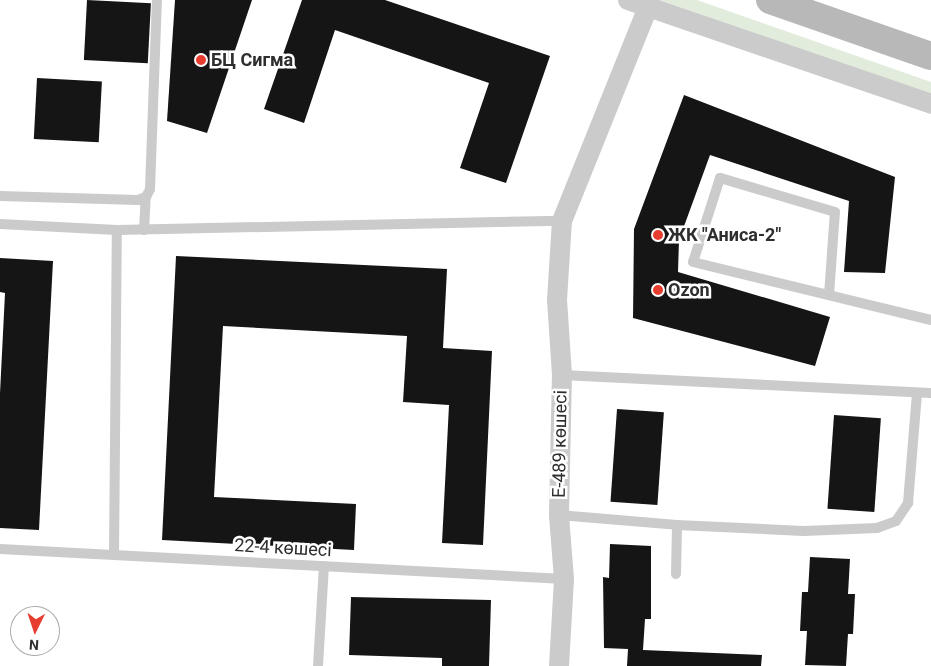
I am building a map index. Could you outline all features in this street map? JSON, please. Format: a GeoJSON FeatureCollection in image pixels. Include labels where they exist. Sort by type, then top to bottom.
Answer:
{"type":"FeatureCollection","features":[{"type":"Feature","properties":{"kind":"main road"},"geometry":{"type":"LineString","coordinates":[[770,0],[931,56]]}},
{"type":"Feature","properties":{"kind":"street"},"geometry":{"type":"LineString","coordinates":[[628,0],[931,104]]}},
{"type":"Feature","properties":{"kind":"street","name":"Е-489 көшесі"},"geometry":{"type":"LineString","coordinates":[[559,666],[564,579],[559,515],[562,375],[557,300],[562,221],[648,7]]}},
{"type":"Feature","properties":{"kind":"lane"},"geometry":{"type":"LineString","coordinates":[[144,230],[146,197],[150,189],[157,0]]}},
{"type":"Feature","properties":{"kind":"lane"},"geometry":{"type":"LineString","coordinates":[[830,295],[836,212],[720,178],[693,262],[931,320]]}},
{"type":"Feature","properties":{"kind":"lane"},"geometry":{"type":"LineString","coordinates":[[0,196],[138,200],[146,197]]}},
{"type":"Feature","properties":{"kind":"lane"},"geometry":{"type":"LineString","coordinates":[[0,224],[144,230],[562,221]]}},
{"type":"Feature","properties":{"kind":"lane"},"geometry":{"type":"LineString","coordinates":[[114,555],[117,230]]}},
{"type":"Feature","properties":{"kind":"lane"},"geometry":{"type":"LineString","coordinates":[[562,375],[917,394],[931,393]]}},
{"type":"Feature","properties":{"kind":"lane"},"geometry":{"type":"LineString","coordinates":[[559,515],[677,525],[804,531],[877,528],[896,522],[908,503],[917,394]]}},
{"type":"Feature","properties":{"kind":"lane"},"geometry":{"type":"LineString","coordinates":[[676,574],[677,525]]}},
{"type":"Feature","properties":{"kind":"lane","name":"22-4 көшесі"},"geometry":{"type":"LineString","coordinates":[[0,549],[564,579]]}},
{"type":"Feature","properties":{"kind":"lane"},"geometry":{"type":"LineString","coordinates":[[318,666],[324,566]]}},
{"type":"Feature","properties":{"kind":"green space"},"geometry":{"type":"Polygon","coordinates":[[[659,0],[697,0],[931,82],[931,94],[659,0]]]}},
{"type":"Feature","properties":{"kind":"building"},"geometry":{"type":"Polygon","coordinates":[[[87,0],[151,3],[148,63],[84,60],[87,0]]]}},
{"type":"Feature","properties":{"kind":"building","name":"БЦ Сигма"},"geometry":{"type":"Polygon","coordinates":[[[175,0],[252,0],[207,133],[167,121],[175,0]]]}},
{"type":"Feature","properties":{"kind":"building"},"geometry":{"type":"Polygon","coordinates":[[[302,0],[385,0],[550,56],[506,183],[460,168],[489,83],[335,30],[304,123],[264,109],[302,0]]]}},
{"type":"Feature","properties":{"kind":"building"},"geometry":{"type":"Polygon","coordinates":[[[37,78],[102,81],[99,142],[34,139],[37,78]]]}},
{"type":"Feature","properties":{"kind":"building","name":"ЖК \"Аниса-2\""},"geometry":{"type":"Polygon","coordinates":[[[684,95],[895,177],[885,273],[844,272],[849,201],[710,155],[679,240],[678,272],[830,317],[815,366],[633,318],[634,229],[684,95]]]}},
{"type":"Feature","properties":{"kind":"building"},"geometry":{"type":"Polygon","coordinates":[[[176,256],[447,269],[443,348],[492,351],[483,545],[442,543],[449,405],[403,402],[407,336],[223,326],[214,497],[356,504],[354,550],[162,540],[176,256]]]}},
{"type":"Feature","properties":{"kind":"building"},"geometry":{"type":"Polygon","coordinates":[[[0,258],[53,261],[39,530],[0,528],[0,393],[5,293],[0,292],[0,258]]]}},
{"type":"Feature","properties":{"kind":"building"},"geometry":{"type":"Polygon","coordinates":[[[617,409],[664,412],[657,505],[611,502],[617,409]]]}},
{"type":"Feature","properties":{"kind":"building"},"geometry":{"type":"Polygon","coordinates":[[[834,415],[881,418],[874,512],[827,509],[834,415]]]}},
{"type":"Feature","properties":{"kind":"building"},"geometry":{"type":"Polygon","coordinates":[[[610,544],[651,546],[651,619],[645,619],[643,650],[762,655],[761,666],[627,666],[628,649],[604,648],[603,577],[609,578],[610,544]]]}},
{"type":"Feature","properties":{"kind":"building"},"geometry":{"type":"Polygon","coordinates":[[[810,557],[850,559],[848,594],[855,594],[853,634],[848,634],[846,666],[805,665],[807,631],[800,631],[802,592],[808,592],[810,557]]]}},
{"type":"Feature","properties":{"kind":"building"},"geometry":{"type":"Polygon","coordinates":[[[351,597],[491,600],[489,666],[442,666],[442,658],[349,655],[351,597]]]}},
{"type":"Feature","properties":{"kind":"place","name":"БЦ Сигма"},"geometry":{"type":"Point","coordinates":[201,60]}},
{"type":"Feature","properties":{"kind":"place","name":"ЖК \"Аниса-2\""},"geometry":{"type":"Point","coordinates":[658,235]}},
{"type":"Feature","properties":{"kind":"place","name":"Ozon"},"geometry":{"type":"Point","coordinates":[658,290]}}]}
